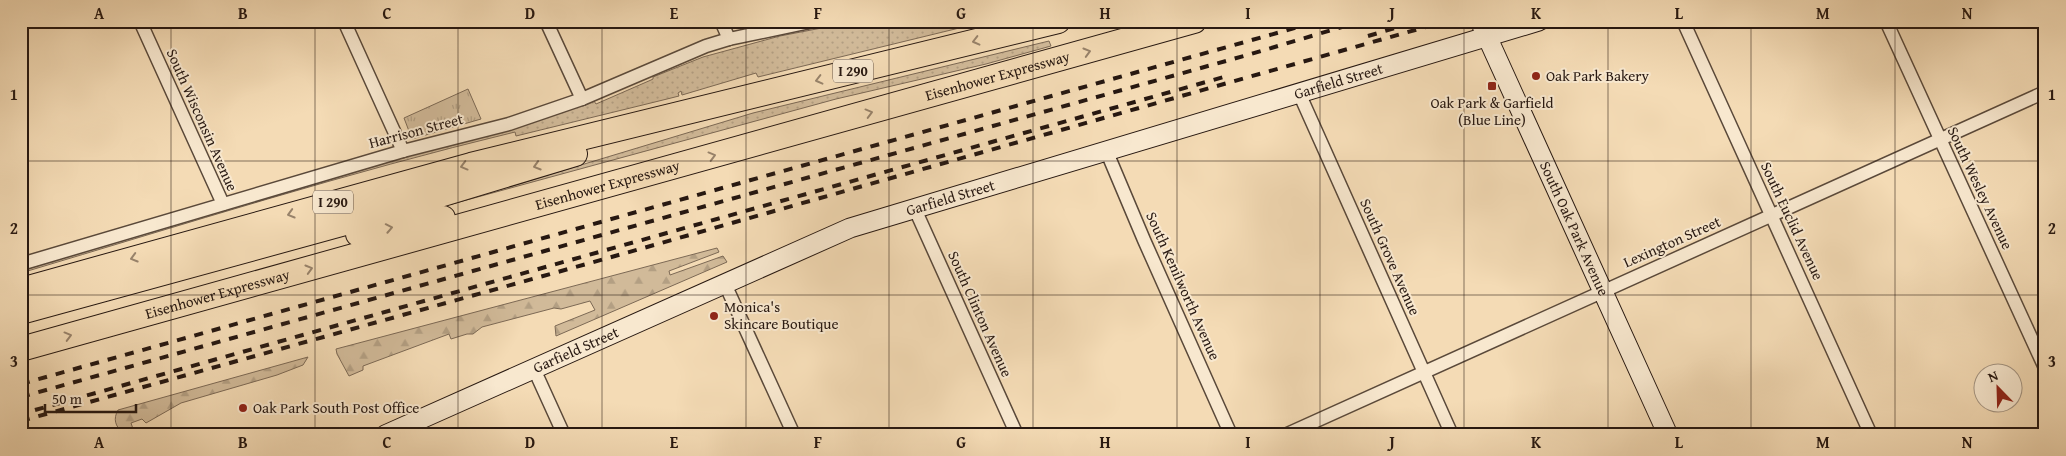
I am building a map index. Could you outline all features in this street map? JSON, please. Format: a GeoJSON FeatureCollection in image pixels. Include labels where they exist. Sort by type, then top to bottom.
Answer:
{"type":"FeatureCollection","features":[{"type":"Feature","properties":{"kind":"highway","name":"I 290"},"geometry":{"type":"LineString","coordinates":[[21,290],[471,164],[1058,21]]}},
{"type":"Feature","properties":{"kind":"highway","name":"Eisenhower Expressway"},"geometry":{"type":"LineString","coordinates":[[21,349],[1194,21]]}},
{"type":"Feature","properties":{"kind":"highway"},"geometry":{"type":"LineString","coordinates":[[21,312],[367,217],[564,158],[648,122]]}},
{"type":"Feature","properties":{"kind":"highway"},"geometry":{"type":"LineString","coordinates":[[21,327],[357,234],[437,218],[496,217]]}},
{"type":"Feature","properties":{"kind":"street","name":"South Wisconsin Avenue"},"geometry":{"type":"LineString","coordinates":[[140,21],[223,204]]}},
{"type":"Feature","properties":{"kind":"street"},"geometry":{"type":"LineString","coordinates":[[344,21],[403,151]]}},
{"type":"Feature","properties":{"kind":"street"},"geometry":{"type":"LineString","coordinates":[[546,21],[582,99]]}},
{"type":"Feature","properties":{"kind":"street"},"geometry":{"type":"LineString","coordinates":[[721,21],[729,39]]}},
{"type":"Feature","properties":{"kind":"street","name":"Harrison Street"},"geometry":{"type":"LineString","coordinates":[[21,264],[403,151],[509,124],[582,99],[706,46],[729,39],[814,21]]}},
{"type":"Feature","properties":{"kind":"street","name":"Garfield Street"},"geometry":{"type":"LineString","coordinates":[[385,435],[850,228],[914,207],[1299,92],[1483,29],[1539,21]]}},
{"type":"Feature","properties":{"kind":"street","name":"South Euclid Avenue"},"geometry":{"type":"LineString","coordinates":[[1683,21],[1871,435]]}},
{"type":"Feature","properties":{"kind":"street","name":"South Wesley Avenue"},"geometry":{"type":"LineString","coordinates":[[1886,21],[2045,368]]}},
{"type":"Feature","properties":{"kind":"street","name":"South Oak Park Avenue"},"geometry":{"type":"LineString","coordinates":[[1483,29],[1668,435]]}},
{"type":"Feature","properties":{"kind":"street","name":"South Grove Avenue"},"geometry":{"type":"LineString","coordinates":[[1299,92],[1452,435]]}},
{"type":"Feature","properties":{"kind":"street","name":"Lexington Street"},"geometry":{"type":"LineString","coordinates":[[1285,435],[2045,92]]}},
{"type":"Feature","properties":{"kind":"street","name":"South Kenilworth Avenue"},"geometry":{"type":"LineString","coordinates":[[1106,150],[1231,435]]}},
{"type":"Feature","properties":{"kind":"street","name":"South Clinton Avenue"},"geometry":{"type":"LineString","coordinates":[[914,207],[1017,435]]}},
{"type":"Feature","properties":{"kind":"street"},"geometry":{"type":"LineString","coordinates":[[725,284],[794,435]]}},
{"type":"Feature","properties":{"kind":"street"},"geometry":{"type":"LineString","coordinates":[[534,368],[564,435]]}},
{"type":"Feature","properties":{"kind":"green space"},"geometry":{"type":"Polygon","coordinates":[[[858,21],[988,21],[758,77],[756,73],[682,95],[681,91],[678,93],[679,96],[516,136],[515,132],[391,164],[21,273],[21,271],[72,255],[436,148],[511,130],[594,101],[596,104],[651,80],[653,77],[703,57],[780,36],[858,21]]]}},
{"type":"Feature","properties":{"kind":"green space"},"geometry":{"type":"Polygon","coordinates":[[[1049,41],[1051,46],[986,64],[836,99],[452,204],[753,113],[1049,41]]]}},
{"type":"Feature","properties":{"kind":"green space"},"geometry":{"type":"Polygon","coordinates":[[[468,89],[481,119],[412,139],[404,118],[468,89]]]}},
{"type":"Feature","properties":{"kind":"green space"},"geometry":{"type":"Polygon","coordinates":[[[717,248],[719,252],[669,271],[670,275],[723,256],[727,262],[556,336],[555,326],[595,310],[590,301],[561,309],[554,308],[482,327],[473,334],[451,339],[449,334],[363,366],[363,370],[349,376],[337,354],[336,349],[717,248]]]}},
{"type":"Feature","properties":{"kind":"green space"},"geometry":{"type":"Polygon","coordinates":[[[308,357],[303,365],[277,375],[181,403],[146,423],[142,419],[131,423],[133,429],[123,433],[118,428],[115,419],[118,410],[308,357]]]}},
{"type":"Feature","properties":{"kind":"railway"},"geometry":{"type":"LineString","coordinates":[[21,384],[1320,21]]}},
{"type":"Feature","properties":{"kind":"railway"},"geometry":{"type":"LineString","coordinates":[[21,397],[1251,54],[1362,21]]}},
{"type":"Feature","properties":{"kind":"railway"},"geometry":{"type":"LineString","coordinates":[[1368,36],[1419,21]]}},
{"type":"Feature","properties":{"kind":"railway"},"geometry":{"type":"LineString","coordinates":[[21,421],[608,258],[1447,21]]}},
{"type":"Feature","properties":{"kind":"railway"},"geometry":{"type":"LineString","coordinates":[[35,410],[1231,75]]}},
{"type":"Feature","properties":{"kind":"place","name":"Oak Park Bakery"},"geometry":{"type":"Point","coordinates":[1536,76]}},
{"type":"Feature","properties":{"kind":"place","name":"Oak Park & Garfield (Blue Line)"},"geometry":{"type":"Point","coordinates":[1492,86]}},
{"type":"Feature","properties":{"kind":"place","name":"Monica's Skincare Boutique"},"geometry":{"type":"Point","coordinates":[714,316]}},
{"type":"Feature","properties":{"kind":"place","name":"Oak Park South Post Office"},"geometry":{"type":"Point","coordinates":[243,408]}}]}
